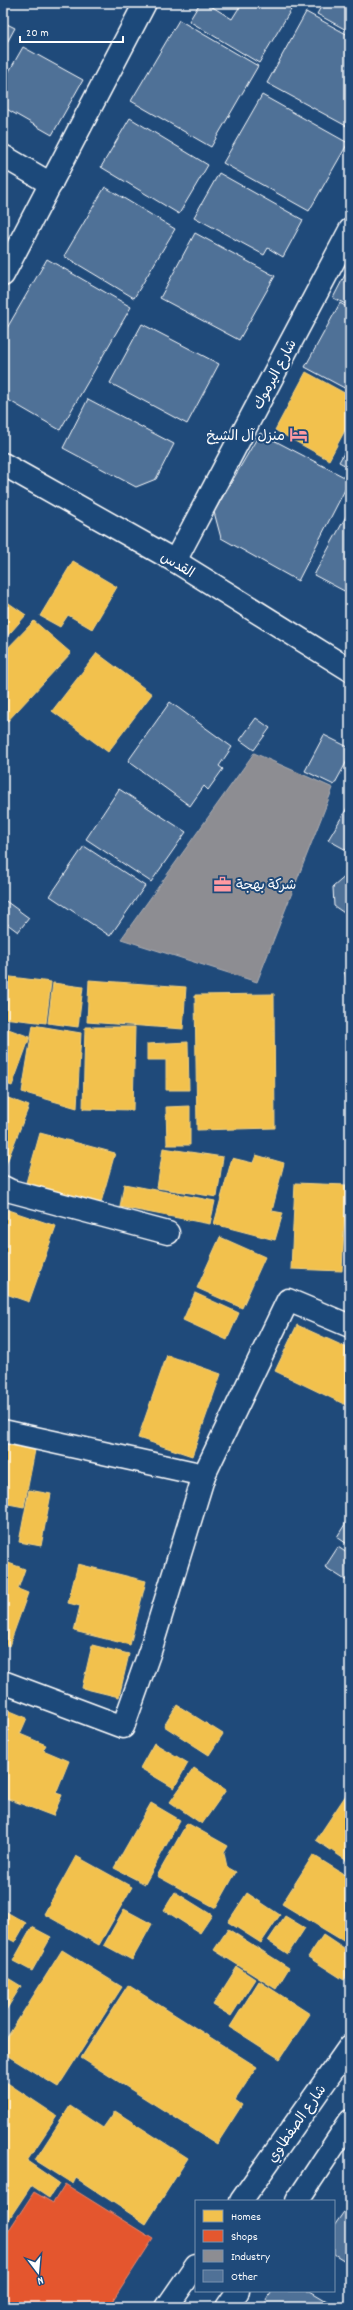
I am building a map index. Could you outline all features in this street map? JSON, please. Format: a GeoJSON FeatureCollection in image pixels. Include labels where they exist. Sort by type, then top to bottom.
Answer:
{"type":"FeatureCollection","features":[{"type":"Feature","properties":{"kind":"street"},"geometry":{"type":"LineString","coordinates":[[3,275],[145,3]]}},
{"type":"Feature","properties":{"kind":"street"},"geometry":{"type":"LineString","coordinates":[[3,156],[51,184]]}},
{"type":"Feature","properties":{"kind":"street","name":"شارع اليرموك"},"geometry":{"type":"LineString","coordinates":[[175,561],[350,230]]}},
{"type":"Feature","properties":{"kind":"street","name":"القدس"},"geometry":{"type":"LineString","coordinates":[[3,464],[175,561],[350,670]]}},
{"type":"Feature","properties":{"kind":"street"},"geometry":{"type":"LineString","coordinates":[[3,1187],[11,1191],[168,1233]]}},
{"type":"Feature","properties":{"kind":"street"},"geometry":{"type":"LineString","coordinates":[[3,1682],[123,1727],[152,1648],[204,1475],[288,1300],[350,1326]]}},
{"type":"Feature","properties":{"kind":"street"},"geometry":{"type":"LineString","coordinates":[[3,1431],[204,1475]]}},
{"type":"Feature","properties":{"kind":"street","name":"شارع الصفطاوي"},"geometry":{"type":"LineString","coordinates":[[242,2200],[350,2046]]}},
{"type":"Feature","properties":{"kind":"street"},"geometry":{"type":"LineString","coordinates":[[298,2200],[350,2121]]}},
{"type":"Feature","properties":{"kind":"street"},"geometry":{"type":"LineString","coordinates":[[167,2307],[195,2266]]}},
{"type":"Feature","properties":{"kind":"street"},"geometry":{"type":"LineString","coordinates":[[227,2307],[237,2292]]}},
{"type":"Feature","properties":{"kind":"building: Homes"},"geometry":{"type":"Polygon","coordinates":[[[306,372],[350,396],[350,421],[329,460],[275,430],[306,372]]]}},
{"type":"Feature","properties":{"kind":"building: Homes"},"geometry":{"type":"Polygon","coordinates":[[[73,561],[117,587],[92,629],[68,615],[60,627],[40,616],[73,561]]]}},
{"type":"Feature","properties":{"kind":"building: Homes"},"geometry":{"type":"Polygon","coordinates":[[[3,599],[26,615],[3,641],[3,599]]]}},
{"type":"Feature","properties":{"kind":"building: Homes"},"geometry":{"type":"Polygon","coordinates":[[[34,621],[71,653],[3,726],[3,653],[34,621]]]}},
{"type":"Feature","properties":{"kind":"building: Homes"},"geometry":{"type":"Polygon","coordinates":[[[97,653],[152,694],[108,752],[52,711],[97,653]]]}},
{"type":"Feature","properties":{"kind":"building: Homes"},"geometry":{"type":"Polygon","coordinates":[[[3,976],[51,982],[46,1023],[3,1018],[3,976]]]}},
{"type":"Feature","properties":{"kind":"building: Homes"},"geometry":{"type":"Polygon","coordinates":[[[89,980],[186,987],[183,1029],[87,1022],[89,980]]]}},
{"type":"Feature","properties":{"kind":"building: Homes"},"geometry":{"type":"Polygon","coordinates":[[[53,983],[83,987],[78,1027],[48,1023],[53,983]]]}},
{"type":"Feature","properties":{"kind":"building: Homes"},"geometry":{"type":"Polygon","coordinates":[[[274,994],[275,1128],[197,1130],[195,995],[274,994]]]}},
{"type":"Feature","properties":{"kind":"building: Homes"},"geometry":{"type":"Polygon","coordinates":[[[33,1025],[81,1033],[77,1108],[22,1092],[33,1025]]]}},
{"type":"Feature","properties":{"kind":"building: Homes"},"geometry":{"type":"Polygon","coordinates":[[[3,1027],[30,1037],[12,1086],[3,1083],[3,1027]]]}},
{"type":"Feature","properties":{"kind":"building: Homes"},"geometry":{"type":"Polygon","coordinates":[[[85,1027],[135,1027],[133,1110],[83,1109],[85,1027]]]}},
{"type":"Feature","properties":{"kind":"building: Homes"},"geometry":{"type":"Polygon","coordinates":[[[188,1042],[189,1090],[166,1090],[166,1060],[147,1060],[147,1044],[188,1042]]]}},
{"type":"Feature","properties":{"kind":"building: Homes"},"geometry":{"type":"Polygon","coordinates":[[[3,1096],[29,1106],[3,1172],[3,1096]]]}},
{"type":"Feature","properties":{"kind":"building: Homes"},"geometry":{"type":"Polygon","coordinates":[[[190,1106],[190,1145],[167,1145],[166,1107],[190,1106]]]}},
{"type":"Feature","properties":{"kind":"building: Homes"},"geometry":{"type":"Polygon","coordinates":[[[40,1133],[115,1153],[100,1206],[25,1186],[40,1133]]]}},
{"type":"Feature","properties":{"kind":"building: Homes"},"geometry":{"type":"Polygon","coordinates":[[[163,1148],[223,1157],[217,1197],[157,1188],[163,1148]]]}},
{"type":"Feature","properties":{"kind":"building: Homes"},"geometry":{"type":"Polygon","coordinates":[[[256,1155],[284,1163],[272,1211],[283,1213],[275,1240],[214,1224],[232,1158],[253,1163],[256,1155]]]}},
{"type":"Feature","properties":{"kind":"building: Homes"},"geometry":{"type":"Polygon","coordinates":[[[295,1183],[346,1185],[342,1271],[291,1269],[295,1183]]]}},
{"type":"Feature","properties":{"kind":"building: Homes"},"geometry":{"type":"Polygon","coordinates":[[[124,1184],[215,1201],[210,1224],[120,1207],[124,1184]]]}},
{"type":"Feature","properties":{"kind":"building: Homes"},"geometry":{"type":"Polygon","coordinates":[[[5,1209],[56,1226],[29,1302],[3,1293],[3,1214],[5,1209]]]}},
{"type":"Feature","properties":{"kind":"building: Homes"},"geometry":{"type":"Polygon","coordinates":[[[220,1237],[265,1257],[242,1308],[197,1288],[220,1237]]]}},
{"type":"Feature","properties":{"kind":"building: Homes"},"geometry":{"type":"Polygon","coordinates":[[[195,1293],[239,1313],[227,1340],[183,1320],[195,1293]]]}},
{"type":"Feature","properties":{"kind":"building: Homes"},"geometry":{"type":"Polygon","coordinates":[[[297,1325],[350,1349],[350,1407],[275,1371],[297,1325]]]}},
{"type":"Feature","properties":{"kind":"building: Homes"},"geometry":{"type":"Polygon","coordinates":[[[167,1355],[221,1374],[192,1456],[138,1438],[167,1355]]]}},
{"type":"Feature","properties":{"kind":"building: Homes"},"geometry":{"type":"Polygon","coordinates":[[[3,1434],[37,1440],[24,1507],[3,1503],[3,1434]]]}},
{"type":"Feature","properties":{"kind":"building: Homes"},"geometry":{"type":"Polygon","coordinates":[[[29,1490],[51,1494],[41,1546],[19,1542],[29,1490]]]}},
{"type":"Feature","properties":{"kind":"building: Homes"},"geometry":{"type":"Polygon","coordinates":[[[3,1561],[25,1569],[18,1589],[28,1593],[9,1646],[3,1644],[3,1561]]]}},
{"type":"Feature","properties":{"kind":"building: Homes"},"geometry":{"type":"Polygon","coordinates":[[[78,1564],[146,1581],[130,1645],[74,1631],[80,1606],[68,1603],[78,1564]]]}},
{"type":"Feature","properties":{"kind":"building: Homes"},"geometry":{"type":"Polygon","coordinates":[[[92,1645],[129,1654],[119,1697],[82,1688],[92,1645]]]}},
{"type":"Feature","properties":{"kind":"building: Homes"},"geometry":{"type":"Polygon","coordinates":[[[177,1705],[223,1734],[209,1755],[164,1726],[177,1705]]]}},
{"type":"Feature","properties":{"kind":"building: Homes"},"geometry":{"type":"Polygon","coordinates":[[[3,1708],[27,1718],[20,1734],[46,1745],[43,1750],[69,1761],[56,1793],[62,1795],[53,1816],[3,1797],[3,1780],[6,1772],[3,1771],[3,1708]]]}},
{"type":"Feature","properties":{"kind":"building: Homes"},"geometry":{"type":"Polygon","coordinates":[[[154,1743],[188,1763],[174,1788],[140,1768],[154,1743]]]}},
{"type":"Feature","properties":{"kind":"building: Homes"},"geometry":{"type":"Polygon","coordinates":[[[194,1768],[226,1790],[202,1824],[170,1802],[194,1768]]]}},
{"type":"Feature","properties":{"kind":"building: Homes"},"geometry":{"type":"Polygon","coordinates":[[[350,1789],[350,1863],[316,1840],[350,1789]]]}},
{"type":"Feature","properties":{"kind":"building: Homes"},"geometry":{"type":"Polygon","coordinates":[[[151,1803],[180,1820],[145,1884],[114,1868],[151,1803]]]}},
{"type":"Feature","properties":{"kind":"building: Homes"},"geometry":{"type":"Polygon","coordinates":[[[187,1823],[228,1846],[224,1853],[227,1867],[236,1872],[216,1908],[157,1876],[187,1823]]]}},
{"type":"Feature","properties":{"kind":"building: Homes"},"geometry":{"type":"Polygon","coordinates":[[[3,1854],[8,1857],[3,1864],[3,1854]]]}},
{"type":"Feature","properties":{"kind":"building: Homes"},"geometry":{"type":"Polygon","coordinates":[[[313,1855],[350,1878],[350,1945],[282,1904],[313,1855]]]}},
{"type":"Feature","properties":{"kind":"building: Homes"},"geometry":{"type":"Polygon","coordinates":[[[76,1856],[132,1887],[99,1945],[44,1914],[76,1856]]]}},
{"type":"Feature","properties":{"kind":"building: Homes"},"geometry":{"type":"Polygon","coordinates":[[[175,1892],[212,1915],[200,1933],[164,1910],[175,1892]]]}},
{"type":"Feature","properties":{"kind":"building: Homes"},"geometry":{"type":"Polygon","coordinates":[[[247,1893],[280,1915],[261,1943],[228,1922],[247,1893]]]}},
{"type":"Feature","properties":{"kind":"building: Homes"},"geometry":{"type":"Polygon","coordinates":[[[124,1909],[152,1924],[132,1960],[104,1945],[124,1909]]]}},
{"type":"Feature","properties":{"kind":"building: Homes"},"geometry":{"type":"Polygon","coordinates":[[[3,1910],[26,1923],[15,1942],[3,1936],[3,1910]]]}},
{"type":"Feature","properties":{"kind":"building: Homes"},"geometry":{"type":"Polygon","coordinates":[[[285,1916],[305,1928],[288,1954],[268,1941],[285,1916]]]}},
{"type":"Feature","properties":{"kind":"building: Homes"},"geometry":{"type":"Polygon","coordinates":[[[32,1927],[51,1937],[32,1971],[13,1961],[32,1927]]]}},
{"type":"Feature","properties":{"kind":"building: Homes"},"geometry":{"type":"Polygon","coordinates":[[[228,1929],[289,1968],[276,1989],[214,1950],[228,1929]]]}},
{"type":"Feature","properties":{"kind":"building: Homes"},"geometry":{"type":"Polygon","coordinates":[[[323,1935],[350,1953],[350,1971],[344,1980],[308,1957],[323,1935]]]}},
{"type":"Feature","properties":{"kind":"building: Homes"},"geometry":{"type":"Polygon","coordinates":[[[62,1950],[122,1987],[58,2087],[3,2053],[3,2044],[62,1950]]]}},
{"type":"Feature","properties":{"kind":"building: Homes"},"geometry":{"type":"Polygon","coordinates":[[[237,1967],[255,1979],[231,2016],[213,2005],[237,1967]]]}},
{"type":"Feature","properties":{"kind":"building: Homes"},"geometry":{"type":"Polygon","coordinates":[[[3,1975],[21,1986],[3,2015],[3,1975]]]}},
{"type":"Feature","properties":{"kind":"building: Homes"},"geometry":{"type":"Polygon","coordinates":[[[259,1981],[310,2014],[280,2059],[230,2027],[259,1981]]]}},
{"type":"Feature","properties":{"kind":"building: Homes"},"geometry":{"type":"Polygon","coordinates":[[[128,1985],[257,2067],[235,2100],[242,2105],[217,2144],[81,2058],[128,1985]]]}},
{"type":"Feature","properties":{"kind":"building: Homes"},"geometry":{"type":"Polygon","coordinates":[[[3,2080],[57,2116],[27,2161],[59,2183],[49,2198],[31,2186],[3,2228],[3,2080]]]}},
{"type":"Feature","properties":{"kind":"building: Homes"},"geometry":{"type":"Polygon","coordinates":[[[70,2106],[103,2128],[115,2111],[188,2158],[146,2224],[76,2178],[73,2184],[35,2160],[70,2106]]]}},
{"type":"Feature","properties":{"kind":"building: Shops"},"geometry":{"type":"Polygon","coordinates":[[[65,2184],[153,2239],[109,2307],[3,2307],[3,2239],[34,2192],[53,2203],[65,2184]]]}},
{"type":"Feature","properties":{"kind":"building: Industry"},"geometry":{"type":"Polygon","coordinates":[[[254,753],[333,788],[257,982],[121,939],[254,753]]]}},
{"type":"Feature","properties":{"kind":"building: Other"},"geometry":{"type":"Polygon","coordinates":[[[200,3],[206,3],[232,19],[242,3],[295,3],[259,63],[189,21],[200,3]]]}},
{"type":"Feature","properties":{"kind":"building: Other"},"geometry":{"type":"Polygon","coordinates":[[[323,3],[350,3],[350,32],[317,14],[323,3]]]}},
{"type":"Feature","properties":{"kind":"building: Other"},"geometry":{"type":"Polygon","coordinates":[[[306,12],[350,36],[350,128],[267,83],[306,12]]]}},
{"type":"Feature","properties":{"kind":"building: Other"},"geometry":{"type":"Polygon","coordinates":[[[179,20],[258,66],[211,147],[131,101],[179,20]]]}},
{"type":"Feature","properties":{"kind":"building: Other"},"geometry":{"type":"Polygon","coordinates":[[[3,22],[15,28],[3,50],[3,22]]]}},
{"type":"Feature","properties":{"kind":"building: Other"},"geometry":{"type":"Polygon","coordinates":[[[23,47],[83,80],[52,135],[3,107],[3,82],[23,47]]]}},
{"type":"Feature","properties":{"kind":"building: Other"},"geometry":{"type":"Polygon","coordinates":[[[262,95],[348,143],[309,211],[223,163],[262,95]]]}},
{"type":"Feature","properties":{"kind":"building: Other"},"geometry":{"type":"Polygon","coordinates":[[[130,118],[208,165],[179,214],[101,167],[130,118]]]}},
{"type":"Feature","properties":{"kind":"building: Other"},"geometry":{"type":"Polygon","coordinates":[[[3,172],[8,175],[3,184],[3,172]]]}},
{"type":"Feature","properties":{"kind":"building: Other"},"geometry":{"type":"Polygon","coordinates":[[[219,173],[303,220],[283,257],[268,248],[264,255],[194,217],[219,173]]]}},
{"type":"Feature","properties":{"kind":"building: Other"},"geometry":{"type":"Polygon","coordinates":[[[105,187],[175,229],[134,298],[64,256],[105,187]]]}},
{"type":"Feature","properties":{"kind":"building: Other"},"geometry":{"type":"Polygon","coordinates":[[[195,233],[275,276],[239,340],[160,298],[195,233]]]}},
{"type":"Feature","properties":{"kind":"building: Other"},"geometry":{"type":"Polygon","coordinates":[[[47,259],[131,307],[60,430],[3,397],[3,335],[47,259]]]}},
{"type":"Feature","properties":{"kind":"building: Other"},"geometry":{"type":"Polygon","coordinates":[[[350,265],[350,306],[333,298],[350,265]]]}},
{"type":"Feature","properties":{"kind":"building: Other"},"geometry":{"type":"Polygon","coordinates":[[[340,303],[350,309],[350,391],[305,367],[340,303]]]}},
{"type":"Feature","properties":{"kind":"building: Other"},"geometry":{"type":"Polygon","coordinates":[[[142,324],[219,364],[187,424],[110,383],[142,324]]]}},
{"type":"Feature","properties":{"kind":"building: Other"},"geometry":{"type":"Polygon","coordinates":[[[88,399],[174,444],[156,479],[136,487],[63,448],[88,399]]]}},
{"type":"Feature","properties":{"kind":"building: Other"},"geometry":{"type":"Polygon","coordinates":[[[260,433],[350,480],[298,581],[221,538],[214,512],[260,433]]]}},
{"type":"Feature","properties":{"kind":"building: Other"},"geometry":{"type":"Polygon","coordinates":[[[350,442],[350,468],[339,462],[350,442]]]}},
{"type":"Feature","properties":{"kind":"building: Other"},"geometry":{"type":"Polygon","coordinates":[[[350,509],[350,594],[314,575],[350,509]]]}},
{"type":"Feature","properties":{"kind":"building: Other"},"geometry":{"type":"Polygon","coordinates":[[[170,702],[232,747],[219,766],[223,769],[208,790],[204,786],[190,806],[128,761],[170,702]]]}},
{"type":"Feature","properties":{"kind":"building: Other"},"geometry":{"type":"Polygon","coordinates":[[[256,718],[270,728],[254,750],[240,740],[256,718]]]}},
{"type":"Feature","properties":{"kind":"building: Other"},"geometry":{"type":"Polygon","coordinates":[[[324,735],[350,748],[350,763],[347,761],[334,785],[305,771],[324,735]]]}},
{"type":"Feature","properties":{"kind":"building: Other"},"geometry":{"type":"Polygon","coordinates":[[[119,789],[186,832],[151,882],[86,839],[119,789]]]}},
{"type":"Feature","properties":{"kind":"building: Other"},"geometry":{"type":"Polygon","coordinates":[[[350,803],[350,852],[328,840],[350,803]]]}},
{"type":"Feature","properties":{"kind":"building: Other"},"geometry":{"type":"Polygon","coordinates":[[[84,846],[145,886],[110,936],[50,896],[84,846]]]}},
{"type":"Feature","properties":{"kind":"building: Other"},"geometry":{"type":"Polygon","coordinates":[[[348,874],[350,874],[350,917],[334,906],[333,887],[348,874]]]}},
{"type":"Feature","properties":{"kind":"building: Other"},"geometry":{"type":"Polygon","coordinates":[[[3,899],[29,918],[18,932],[6,923],[3,927],[3,899]]]}},
{"type":"Feature","properties":{"kind":"building: Other"},"geometry":{"type":"Polygon","coordinates":[[[350,959],[350,976],[346,977],[344,970],[350,959]]]}},
{"type":"Feature","properties":{"kind":"building: Other"},"geometry":{"type":"Polygon","coordinates":[[[350,1516],[350,1546],[337,1537],[350,1516]]]}},
{"type":"Feature","properties":{"kind":"building: Other"},"geometry":{"type":"Polygon","coordinates":[[[338,1547],[350,1555],[350,1583],[325,1567],[338,1547]]]}},
{"type":"Feature","properties":{"kind":"building: Other"},"geometry":{"type":"Polygon","coordinates":[[[350,2203],[350,2264],[335,2255],[335,2225],[350,2203]]]}},
{"type":"Feature","properties":{"kind":"building: Other"},"geometry":{"type":"Polygon","coordinates":[[[271,2292],[312,2292],[337,2307],[263,2307],[271,2292]]]}},
{"type":"Feature","properties":{"kind":"place","name":"منزل آل الشيخ"},"geometry":{"type":"Point","coordinates":[298,435]}},
{"type":"Feature","properties":{"kind":"place","name":"شركة بهجة"},"geometry":{"type":"Point","coordinates":[223,884]}}]}
